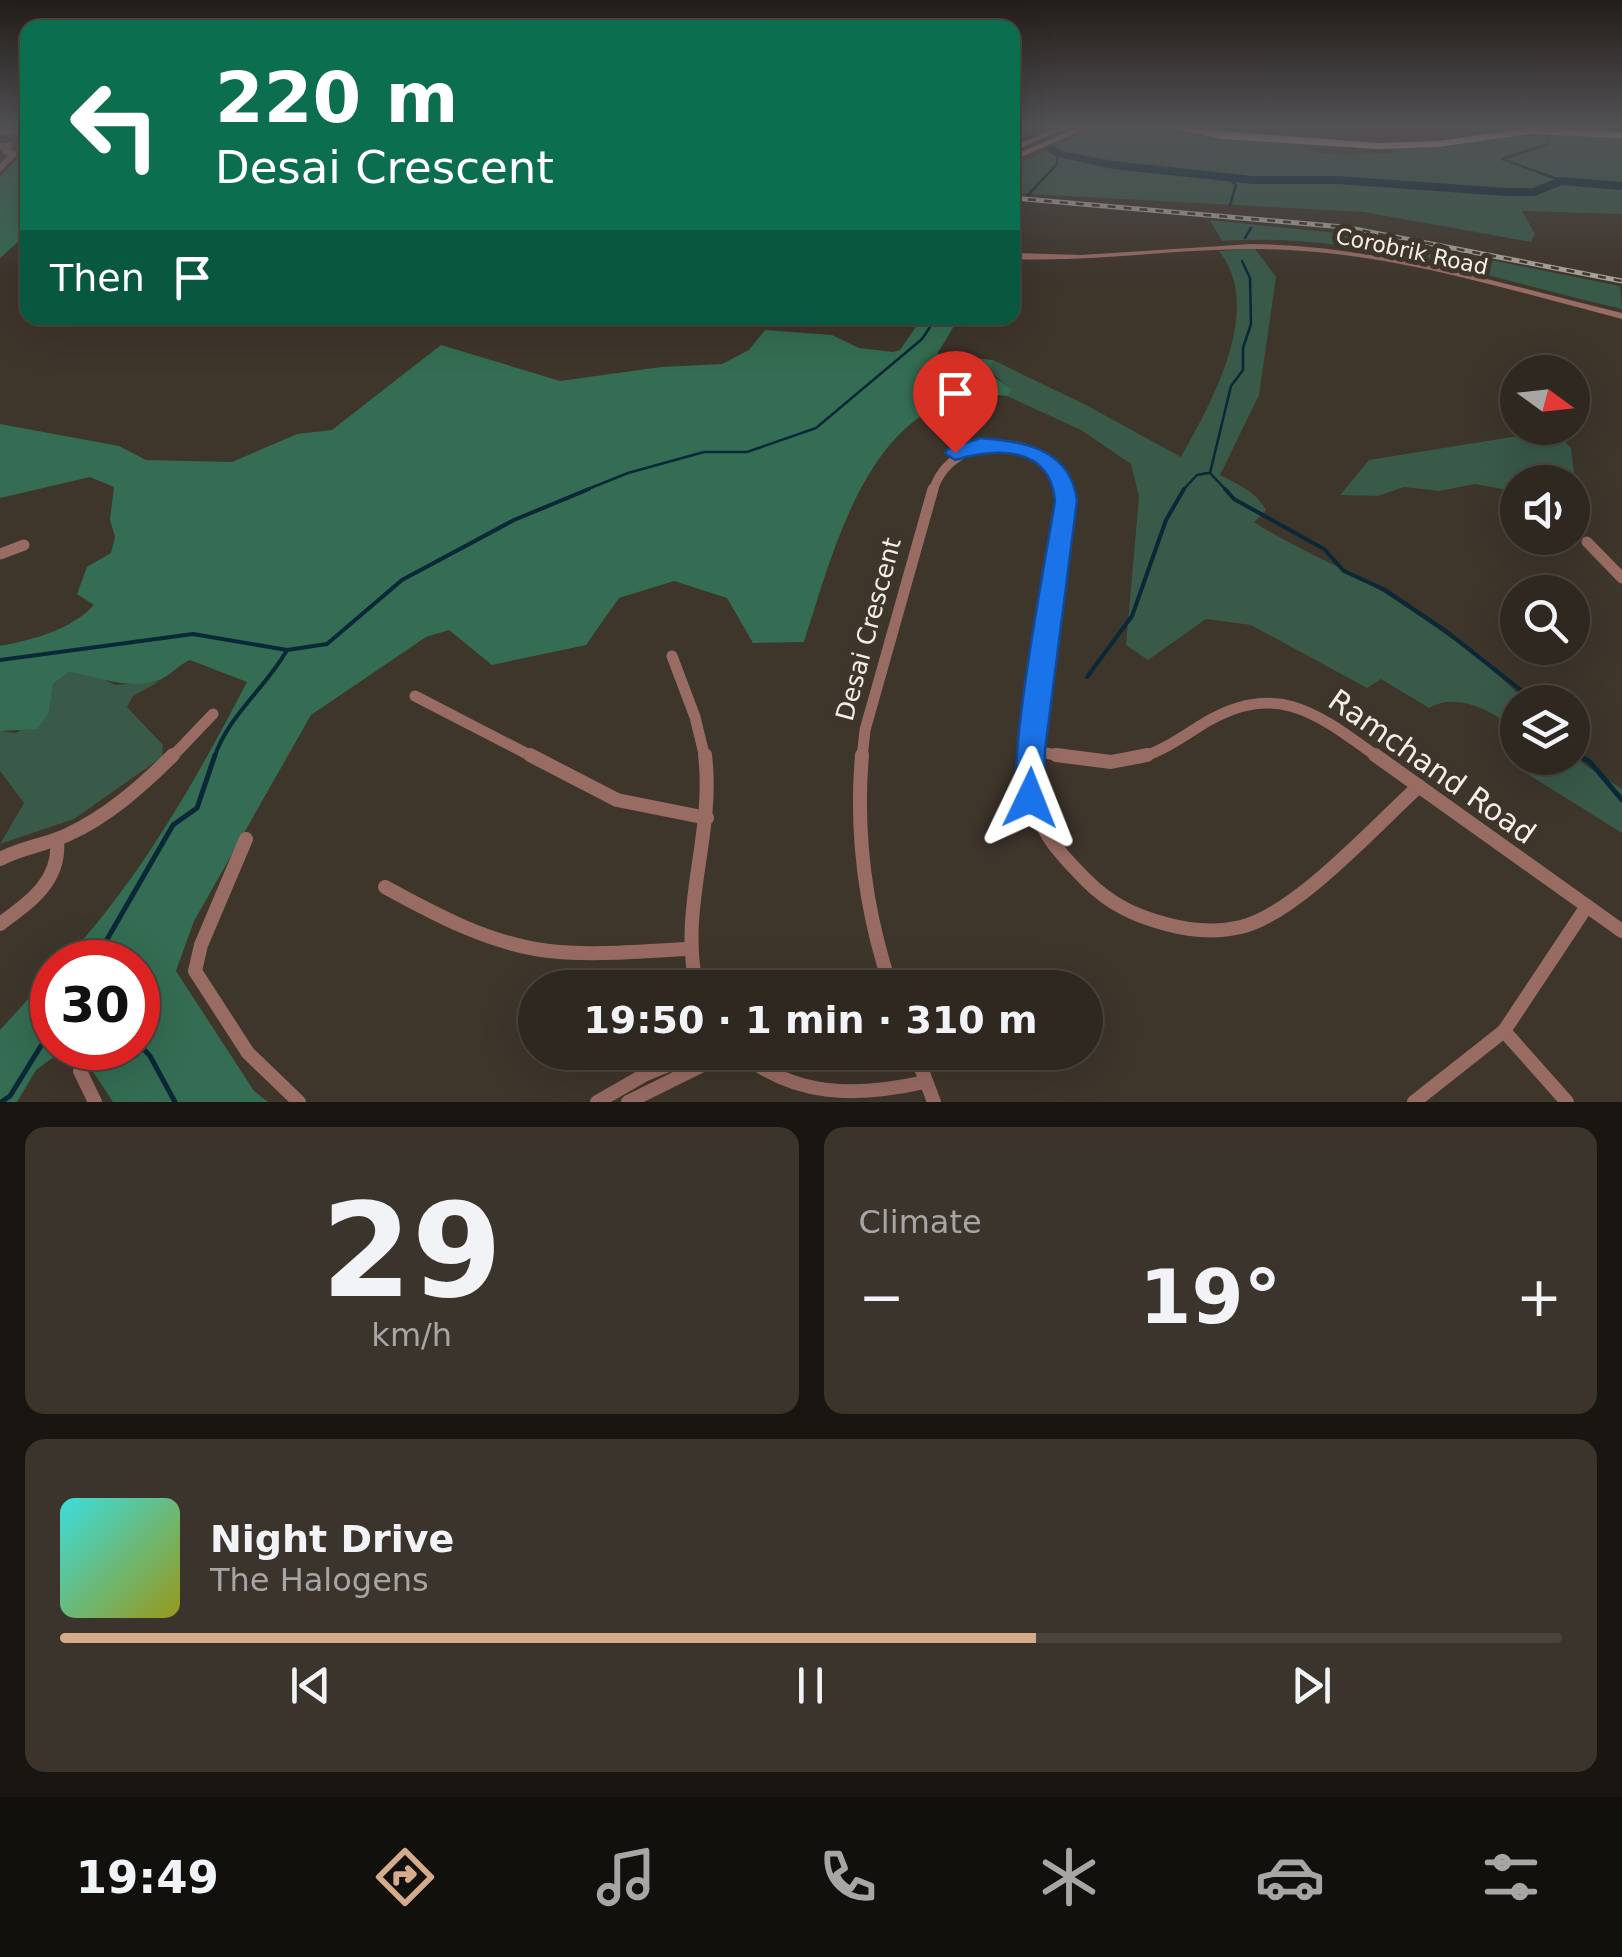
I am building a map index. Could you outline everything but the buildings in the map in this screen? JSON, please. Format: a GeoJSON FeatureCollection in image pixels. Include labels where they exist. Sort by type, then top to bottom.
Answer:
{"type":"FeatureCollection","features":[{"type":"Feature","properties":{"kind":"street","name":"Corobrik Road"},"geometry":{"type":"LineString","coordinates":[[1020,256],[1076,258],[1260,246],[1312,248],[1372,257],[1622,316]]}},
{"type":"Feature","properties":{"kind":"street","name":"Desai Crescent"},"geometry":{"type":"LineString","coordinates":[[885,970],[875,938],[860,844],[864,730],[935,483],[947,459],[972,446],[1004,444],[1030,451],[1056,469],[1066,492],[1031,750],[1030,798],[1056,850],[1086,882],[1120,907],[1160,924],[1213,931],[1245,926],[1291,902],[1419,786]]}},
{"type":"Feature","properties":{"kind":"street"},"geometry":{"type":"LineString","coordinates":[[0,554],[24,545]]}},
{"type":"Feature","properties":{"kind":"street"},"geometry":{"type":"LineString","coordinates":[[1590,545],[1622,578]]}},
{"type":"Feature","properties":{"kind":"street"},"geometry":{"type":"LineString","coordinates":[[672,656],[703,735],[708,776],[707,818],[690,898],[687,949],[692,970]]}},
{"type":"Feature","properties":{"kind":"street"},"geometry":{"type":"LineString","coordinates":[[415,696],[617,800],[707,818]]}},
{"type":"Feature","properties":{"kind":"street","name":"Ramchand Road"},"geometry":{"type":"LineString","coordinates":[[1031,750],[1092,760],[1136,759],[1160,750],[1230,708],[1270,699],[1327,721],[1622,931]]}},
{"type":"Feature","properties":{"kind":"street"},"geometry":{"type":"LineString","coordinates":[[0,860],[57,840],[122,802],[161,769],[213,714]]}},
{"type":"Feature","properties":{"kind":"street"},"geometry":{"type":"LineString","coordinates":[[246,839],[195,971],[248,1052],[299,1102]]}},
{"type":"Feature","properties":{"kind":"street"},"geometry":{"type":"LineString","coordinates":[[0,924],[30,902],[51,878],[61,858],[57,840]]}},
{"type":"Feature","properties":{"kind":"street"},"geometry":{"type":"LineString","coordinates":[[384,887],[436,915],[526,947],[687,949]]}},
{"type":"Feature","properties":{"kind":"street"},"geometry":{"type":"LineString","coordinates":[[1414,1102],[1504,1031],[1587,906]]}},
{"type":"Feature","properties":{"kind":"street"},"geometry":{"type":"LineString","coordinates":[[1504,1031],[1566,1102]]}},
{"type":"Feature","properties":{"kind":"street"},"geometry":{"type":"LineString","coordinates":[[598,1102],[656,1070]]}},
{"type":"Feature","properties":{"kind":"street"},"geometry":{"type":"LineString","coordinates":[[628,1102],[692,1070]]}},
{"type":"Feature","properties":{"kind":"street"},"geometry":{"type":"LineString","coordinates":[[762,1070],[821,1092],[890,1091],[925,1082]]}},
{"type":"Feature","properties":{"kind":"street"},"geometry":{"type":"LineString","coordinates":[[921,1070],[934,1102]]}},
{"type":"Feature","properties":{"kind":"street"},"geometry":{"type":"LineString","coordinates":[[80,1071],[95,1102]]}},
{"type":"Feature","properties":{"kind":"green space"},"geometry":{"type":"Polygon","coordinates":[[[0,178],[20,178],[20,240],[0,258],[0,178]]]}},
{"type":"Feature","properties":{"kind":"green space"},"geometry":{"type":"Polygon","coordinates":[[[1020,178],[1622,178],[1622,214],[1522,211],[1535,234],[1531,242],[1364,212],[1020,193],[1020,178]]]}},
{"type":"Feature","properties":{"kind":"green space"},"geometry":{"type":"Polygon","coordinates":[[[1210,220],[1375,237],[1620,286],[1622,309],[1374,250],[1273,240],[1222,241],[1210,220]]]}},
{"type":"Feature","properties":{"kind":"green space"},"geometry":{"type":"Polygon","coordinates":[[[1255,249],[1276,277],[1259,395],[1220,475],[1246,489],[1262,504],[1266,510],[1254,522],[1378,589],[1495,673],[1508,685],[1500,685],[1500,719],[1464,703],[1440,703],[1429,708],[1381,679],[1367,688],[1251,625],[1206,619],[1148,660],[1126,645],[1139,497],[1131,464],[1081,430],[1007,396],[1011,390],[988,369],[993,360],[1181,457],[1218,383],[1235,327],[1237,300],[1232,274],[1219,251],[1255,249]]]}},
{"type":"Feature","properties":{"kind":"green space"},"geometry":{"type":"Polygon","coordinates":[[[917,325],[955,325],[937,354],[993,360],[989,373],[1012,390],[1007,396],[962,398],[924,414],[893,441],[847,517],[804,642],[753,643],[727,598],[674,581],[619,598],[586,645],[492,665],[449,630],[426,637],[311,715],[194,921],[176,971],[254,1091],[268,1102],[113,1102],[92,1070],[160,1070],[160,940],[83,940],[117,898],[164,828],[247,682],[190,660],[160,680],[144,683],[122,683],[69,672],[53,684],[49,713],[37,729],[0,731],[0,646],[38,637],[85,614],[94,605],[77,594],[87,567],[111,553],[115,537],[110,520],[114,487],[90,477],[0,498],[0,424],[119,446],[146,460],[232,462],[297,434],[332,430],[441,345],[560,381],[661,367],[722,364],[749,350],[765,330],[832,335],[859,348],[900,350],[917,325]]]}},
{"type":"Feature","properties":{"kind":"green space"},"geometry":{"type":"Polygon","coordinates":[[[1500,439],[1500,445],[1568,445],[1573,465],[1500,465],[1500,488],[1475,484],[1439,491],[1404,487],[1378,496],[1340,495],[1369,460],[1500,439]]]}},
{"type":"Feature","properties":{"kind":"green space"},"geometry":{"type":"Polygon","coordinates":[[[69,672],[95,675],[115,685],[160,681],[133,696],[127,707],[163,745],[162,757],[74,819],[0,844],[24,803],[0,771],[0,731],[16,733],[49,713],[53,684],[69,672]]]}},
{"type":"Feature","properties":{"kind":"green space"},"geometry":{"type":"Polygon","coordinates":[[[1590,768],[1622,789],[1622,833],[1529,775],[1590,775],[1590,768]]]}},
{"type":"Feature","properties":{"kind":"green space"},"geometry":{"type":"Polygon","coordinates":[[[30,997],[30,1070],[36,1070],[17,1102],[0,1102],[0,1030],[30,997]]]}},
{"type":"Feature","properties":{"kind":"waterway"},"geometry":{"type":"LineString","coordinates":[[1028,195],[1044,178]]}},
{"type":"Feature","properties":{"kind":"waterway"},"geometry":{"type":"LineString","coordinates":[[1229,178],[1236,185],[1230,205]]}},
{"type":"Feature","properties":{"kind":"waterway"},"geometry":{"type":"LineString","coordinates":[[1238,178],[1338,180],[1506,192],[1535,192],[1560,181],[1622,186]]}},
{"type":"Feature","properties":{"kind":"waterway"},"geometry":{"type":"LineString","coordinates":[[1555,183],[1560,180],[1556,178]]}},
{"type":"Feature","properties":{"kind":"waterway"},"geometry":{"type":"LineString","coordinates":[[1020,206],[1024,201]]}},
{"type":"Feature","properties":{"kind":"waterway"},"geometry":{"type":"LineString","coordinates":[[1245,238],[1251,228]]}},
{"type":"Feature","properties":{"kind":"waterway"},"geometry":{"type":"LineString","coordinates":[[1227,491],[1210,473],[1231,386],[1243,370],[1243,348],[1251,324],[1250,278],[1242,261]]}},
{"type":"Feature","properties":{"kind":"waterway"},"geometry":{"type":"LineString","coordinates":[[583,491],[628,473],[704,452],[747,452],[816,428],[922,339],[931,325]]}},
{"type":"Feature","properties":{"kind":"waterway"},"geometry":{"type":"LineString","coordinates":[[1182,491],[1197,475],[1208,473]]}},
{"type":"Feature","properties":{"kind":"waterway"},"geometry":{"type":"LineString","coordinates":[[287,650],[327,644],[402,580],[514,520],[589,489]]}},
{"type":"Feature","properties":{"kind":"waterway"},"geometry":{"type":"LineString","coordinates":[[1087,677],[1132,616],[1166,520],[1184,489]]}},
{"type":"Feature","properties":{"kind":"waterway"},"geometry":{"type":"LineString","coordinates":[[1225,489],[1234,499],[1324,549],[1344,571],[1385,590],[1514,685]]}},
{"type":"Feature","properties":{"kind":"waterway"},"geometry":{"type":"LineString","coordinates":[[0,660],[193,634],[287,650]]}},
{"type":"Feature","properties":{"kind":"waterway"},"geometry":{"type":"LineString","coordinates":[[214,758],[229,728],[287,650]]}},
{"type":"Feature","properties":{"kind":"waterway"},"geometry":{"type":"LineString","coordinates":[[107,940],[173,825],[197,808],[215,755]]}},
{"type":"Feature","properties":{"kind":"waterway"},"geometry":{"type":"LineString","coordinates":[[1590,762],[1622,800]]}},
{"type":"Feature","properties":{"kind":"waterway"},"geometry":{"type":"LineString","coordinates":[[1,1102],[10,1096],[30,1064]]}},
{"type":"Feature","properties":{"kind":"waterway"},"geometry":{"type":"LineString","coordinates":[[158,1070],[175,1102]]}},
{"type":"Feature","properties":{"kind":"railway"},"geometry":{"type":"LineString","coordinates":[[1020,199],[1344,227],[1622,281]]}},
{"type":"Feature","properties":{"kind":"route"},"geometry":{"type":"LineString","coordinates":[[955,453],[980,444],[1018,447],[1047,460],[1064,482],[1066,501],[1031,750],[1030,798]]}}]}
